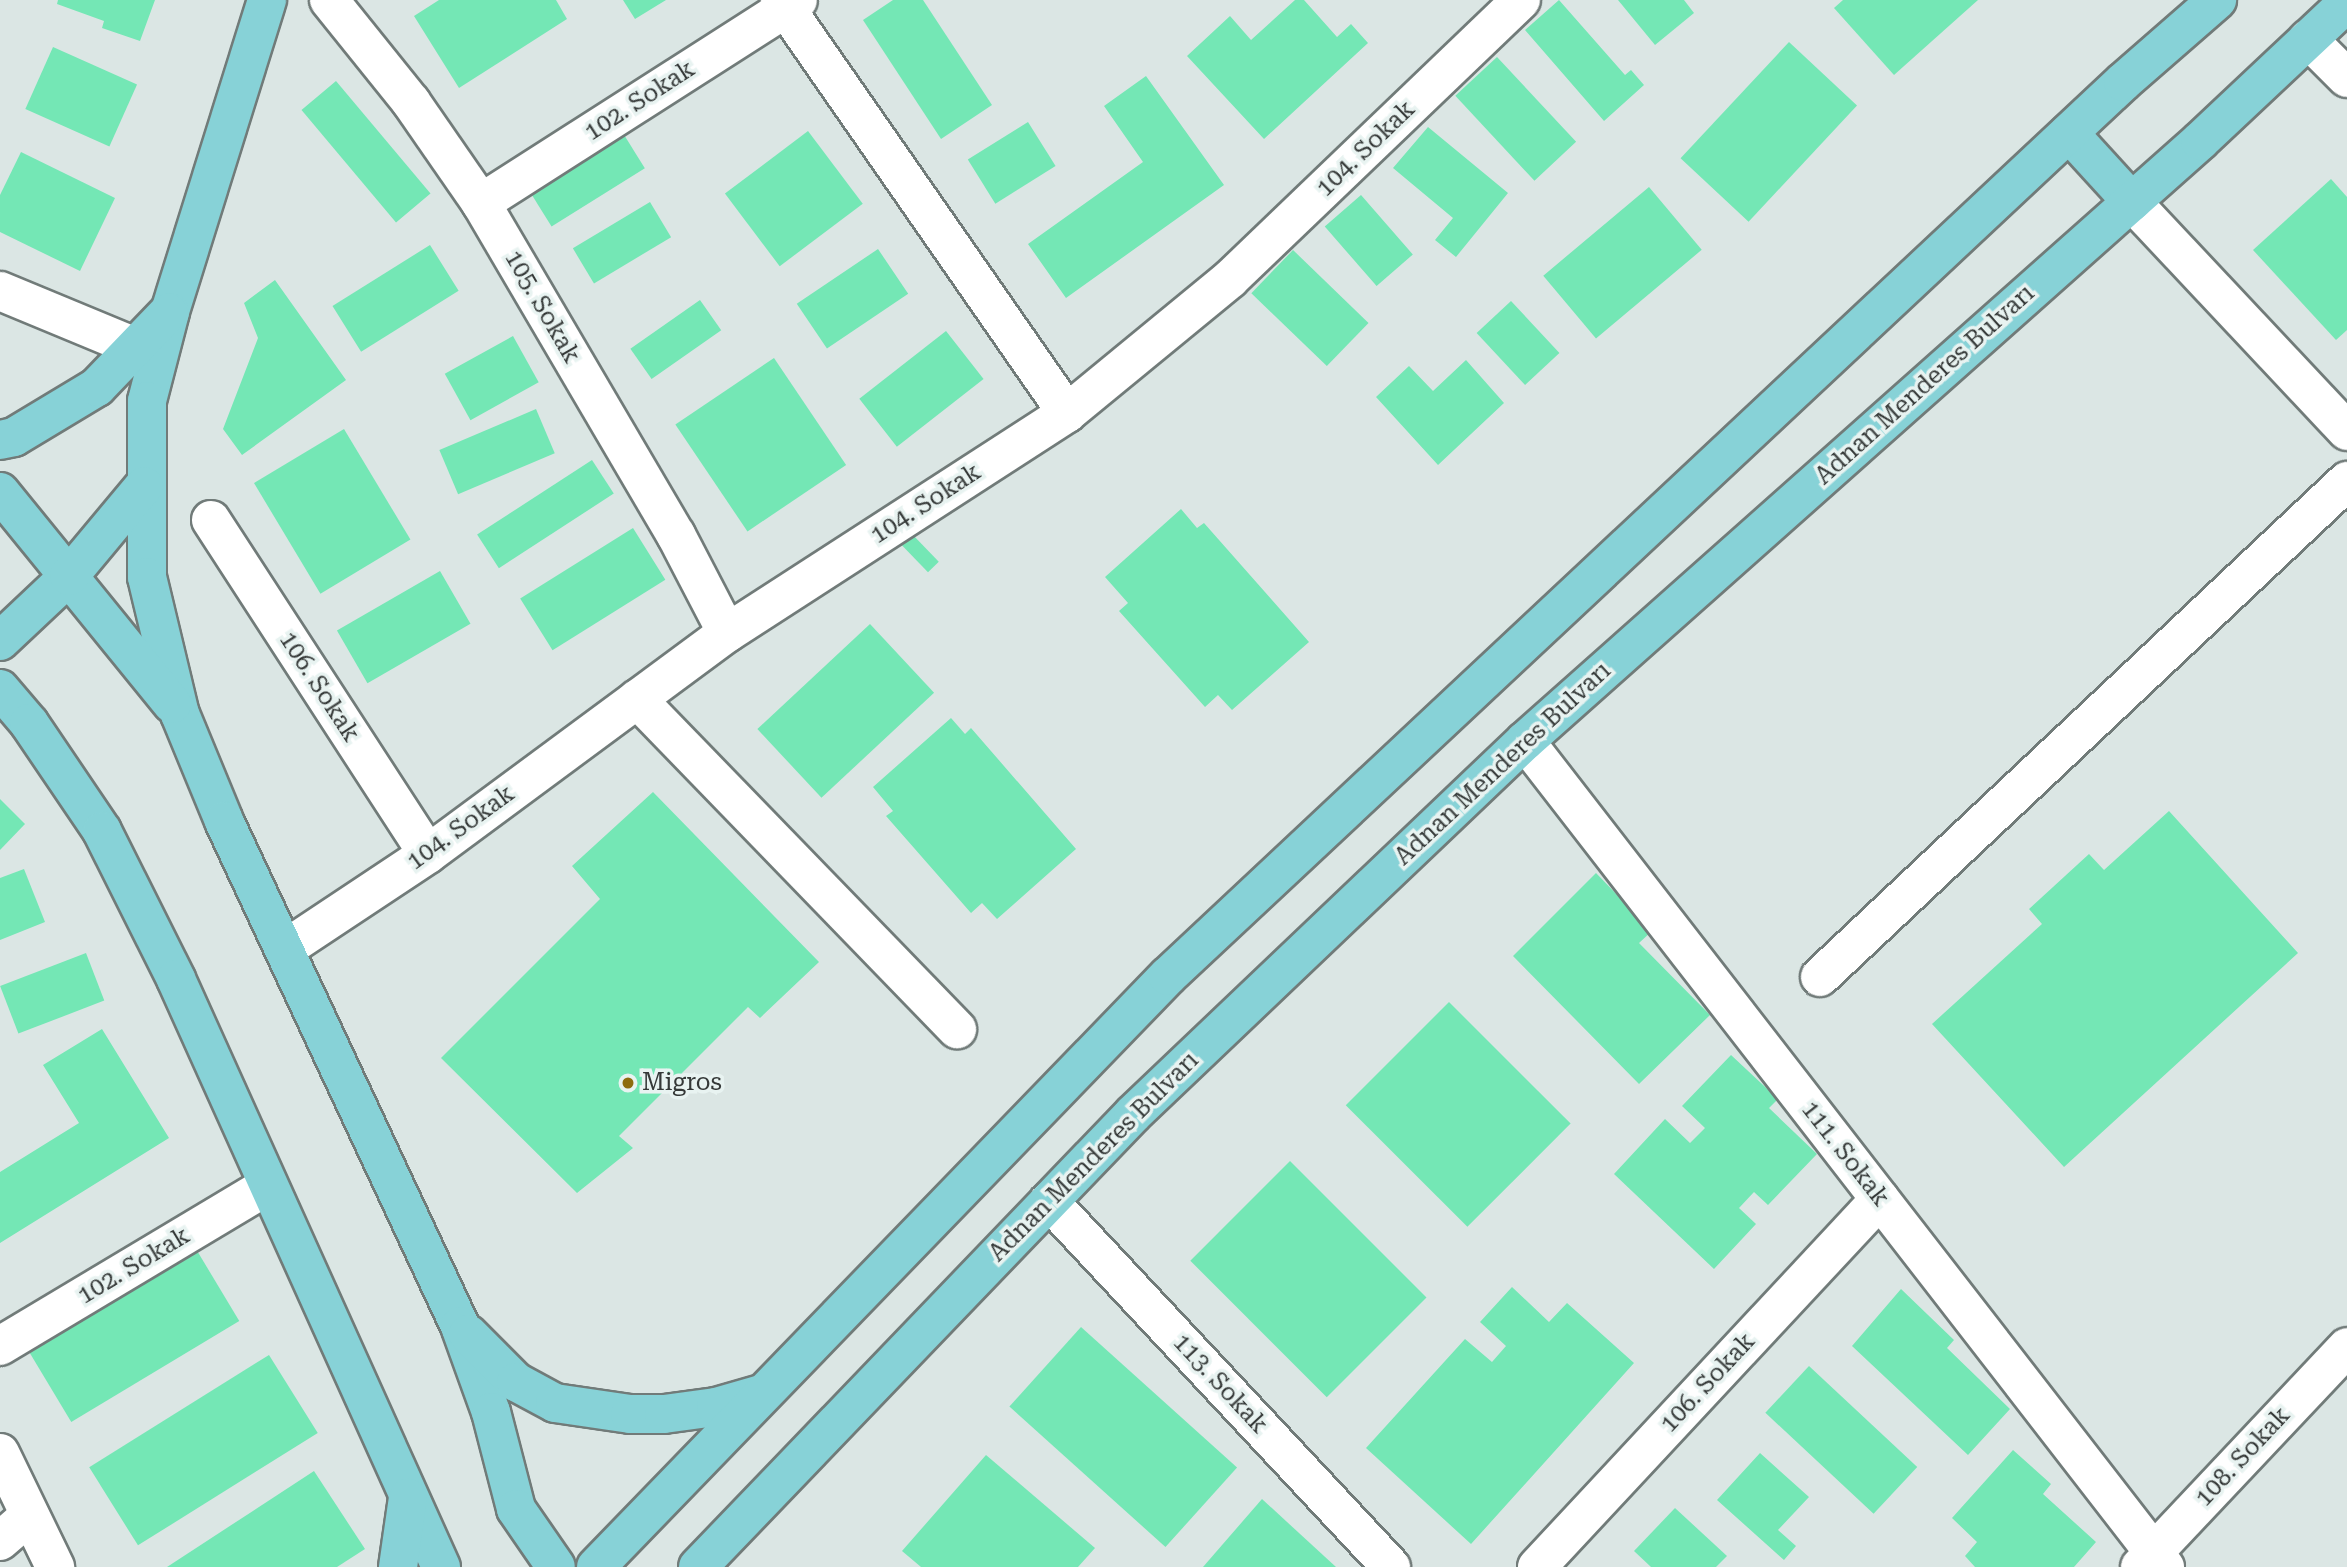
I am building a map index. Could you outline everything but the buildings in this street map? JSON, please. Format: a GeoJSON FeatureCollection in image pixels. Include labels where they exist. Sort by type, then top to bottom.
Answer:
{"type":"FeatureCollection","features":[{"type":"Feature","properties":{"kind":"main road"},"geometry":{"type":"LineString","coordinates":[[267,0],[170,312],[147,401],[144,486],[147,577],[180,714],[224,821],[460,1326],[491,1412],[516,1509],[556,1567]]}},
{"type":"Feature","properties":{"kind":"main road"},"geometry":{"type":"LineString","coordinates":[[596,1567],[1168,976],[2068,133],[2217,0]]}},
{"type":"Feature","properties":{"kind":"main road","name":"Adnan Menderes Bulvarı"},"geometry":{"type":"LineString","coordinates":[[698,1567],[1133,1114],[1525,741],[2132,202],[2347,2]]}},
{"type":"Feature","properties":{"kind":"main road"},"geometry":{"type":"LineString","coordinates":[[2068,133],[2132,202]]}},
{"type":"Feature","properties":{"kind":"main road"},"geometry":{"type":"LineString","coordinates":[[0,440],[14,437],[71,406],[97,387],[170,312]]}},
{"type":"Feature","properties":{"kind":"main road"},"geometry":{"type":"LineString","coordinates":[[0,641],[69,576],[144,486]]}},
{"type":"Feature","properties":{"kind":"main road"},"geometry":{"type":"LineString","coordinates":[[0,492],[180,714]]}},
{"type":"Feature","properties":{"kind":"main road"},"geometry":{"type":"LineString","coordinates":[[0,689],[29,723],[102,831],[176,979],[441,1567]]}},
{"type":"Feature","properties":{"kind":"main road"},"geometry":{"type":"LineString","coordinates":[[460,1326],[516,1382],[555,1403],[630,1414],[664,1414],[716,1408],[763,1393]]}},
{"type":"Feature","properties":{"kind":"main road"},"geometry":{"type":"LineString","coordinates":[[398,1567],[408,1498]]}},
{"type":"Feature","properties":{"kind":"street","name":"105. Sokak"},"geometry":{"type":"LineString","coordinates":[[329,0],[411,102],[481,203],[676,535],[727,633]]}},
{"type":"Feature","properties":{"kind":"street","name":"104. Sokak"},"geometry":{"type":"LineString","coordinates":[[285,949],[428,854],[727,633],[1067,413],[1230,279],[1521,0]]}},
{"type":"Feature","properties":{"kind":"street","name":"102. Sokak"},"geometry":{"type":"LineString","coordinates":[[481,203],[788,3]]}},
{"type":"Feature","properties":{"kind":"street"},"geometry":{"type":"LineString","coordinates":[[788,3],[1067,413]]}},
{"type":"Feature","properties":{"kind":"street"},"geometry":{"type":"LineString","coordinates":[[2308,39],[2347,78]]}},
{"type":"Feature","properties":{"kind":"street"},"geometry":{"type":"LineString","coordinates":[[2132,202],[2347,430]]}},
{"type":"Feature","properties":{"kind":"street"},"geometry":{"type":"LineString","coordinates":[[0,291],[135,347]]}},
{"type":"Feature","properties":{"kind":"street"},"geometry":{"type":"LineString","coordinates":[[1820,977],[2347,481]]}},
{"type":"Feature","properties":{"kind":"street","name":"106. Sokak"},"geometry":{"type":"LineString","coordinates":[[211,520],[428,854]]}},
{"type":"Feature","properties":{"kind":"street"},"geometry":{"type":"LineString","coordinates":[[637,699],[957,1029]]}},
{"type":"Feature","properties":{"kind":"street","name":"111. Sokak"},"geometry":{"type":"LineString","coordinates":[[1525,741],[1880,1199],[2153,1562]]}},
{"type":"Feature","properties":{"kind":"street","name":"102. Sokak"},"geometry":{"type":"LineString","coordinates":[[0,1346],[267,1186]]}},
{"type":"Feature","properties":{"kind":"street","name":"106. Sokak"},"geometry":{"type":"LineString","coordinates":[[1537,1567],[1880,1199]]}},
{"type":"Feature","properties":{"kind":"street","name":"113. Sokak"},"geometry":{"type":"LineString","coordinates":[[1049,1201],[1391,1567]]}},
{"type":"Feature","properties":{"kind":"street","name":"108. Sokak"},"geometry":{"type":"LineString","coordinates":[[2153,1562],[2347,1347]]}},
{"type":"Feature","properties":{"kind":"street"},"geometry":{"type":"LineString","coordinates":[[0,1453],[55,1567]]}},
{"type":"Feature","properties":{"kind":"street"},"geometry":{"type":"LineString","coordinates":[[0,1541],[29,1516]]}},
{"type":"Feature","properties":{"kind":"place","name":"Migros"},"geometry":{"type":"Point","coordinates":[628,1083]}}]}
